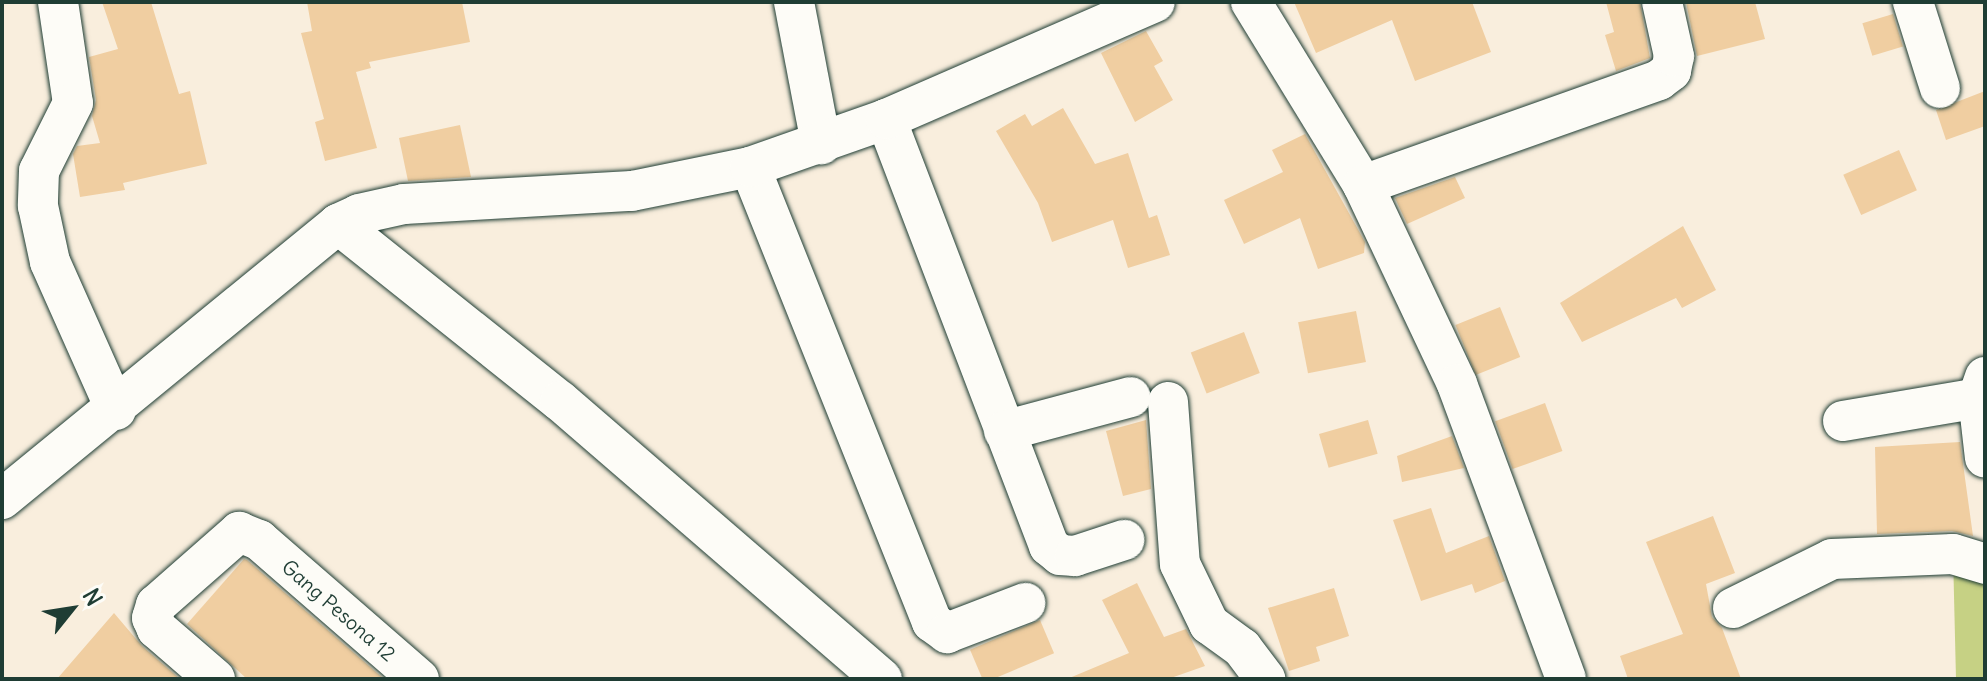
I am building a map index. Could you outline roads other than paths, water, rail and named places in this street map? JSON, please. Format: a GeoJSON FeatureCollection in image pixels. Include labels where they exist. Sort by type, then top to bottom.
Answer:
{"type":"FeatureCollection","features":[{"type":"Feature","properties":{"kind":"street"},"geometry":{"type":"LineString","coordinates":[[58,2],[73,103],[39,171],[38,206],[61,291],[116,410]]}},
{"type":"Feature","properties":{"kind":"street"},"geometry":{"type":"LineString","coordinates":[[794,2],[821,144]]}},
{"type":"Feature","properties":{"kind":"street"},"geometry":{"type":"LineString","coordinates":[[2,499],[116,410],[338,224],[404,204],[632,191],[750,167],[886,119],[1155,2]]}},
{"type":"Feature","properties":{"kind":"street"},"geometry":{"type":"LineString","coordinates":[[1251,2],[1363,185],[1457,384],[1566,679]]}},
{"type":"Feature","properties":{"kind":"street"},"geometry":{"type":"LineString","coordinates":[[1363,185],[1659,80],[1671,71],[1674,56],[1662,2]]}},
{"type":"Feature","properties":{"kind":"street"},"geometry":{"type":"LineString","coordinates":[[1913,2],[1940,88]]}},
{"type":"Feature","properties":{"kind":"street"},"geometry":{"type":"LineString","coordinates":[[886,119],[1004,431],[1053,551],[1075,556],[1124,540]]}},
{"type":"Feature","properties":{"kind":"street"},"geometry":{"type":"LineString","coordinates":[[750,167],[932,622],[947,633],[1025,603]]}},
{"type":"Feature","properties":{"kind":"street"},"geometry":{"type":"LineString","coordinates":[[338,224],[560,401],[882,679]]}},
{"type":"Feature","properties":{"kind":"street"},"geometry":{"type":"LineString","coordinates":[[1843,421],[1983,390],[1985,458]]}},
{"type":"Feature","properties":{"kind":"street"},"geometry":{"type":"LineString","coordinates":[[1004,431],[1149,400],[1180,564],[1209,624],[1242,648],[1265,679]]}},
{"type":"Feature","properties":{"kind":"street","name":"Gang Pesona 12"},"geometry":{"type":"LineString","coordinates":[[215,679],[157,629],[153,611],[231,535],[244,532],[259,540],[419,679]]}},
{"type":"Feature","properties":{"kind":"street"},"geometry":{"type":"LineString","coordinates":[[1733,608],[1832,559],[1953,554],[1985,564]]}}]}
